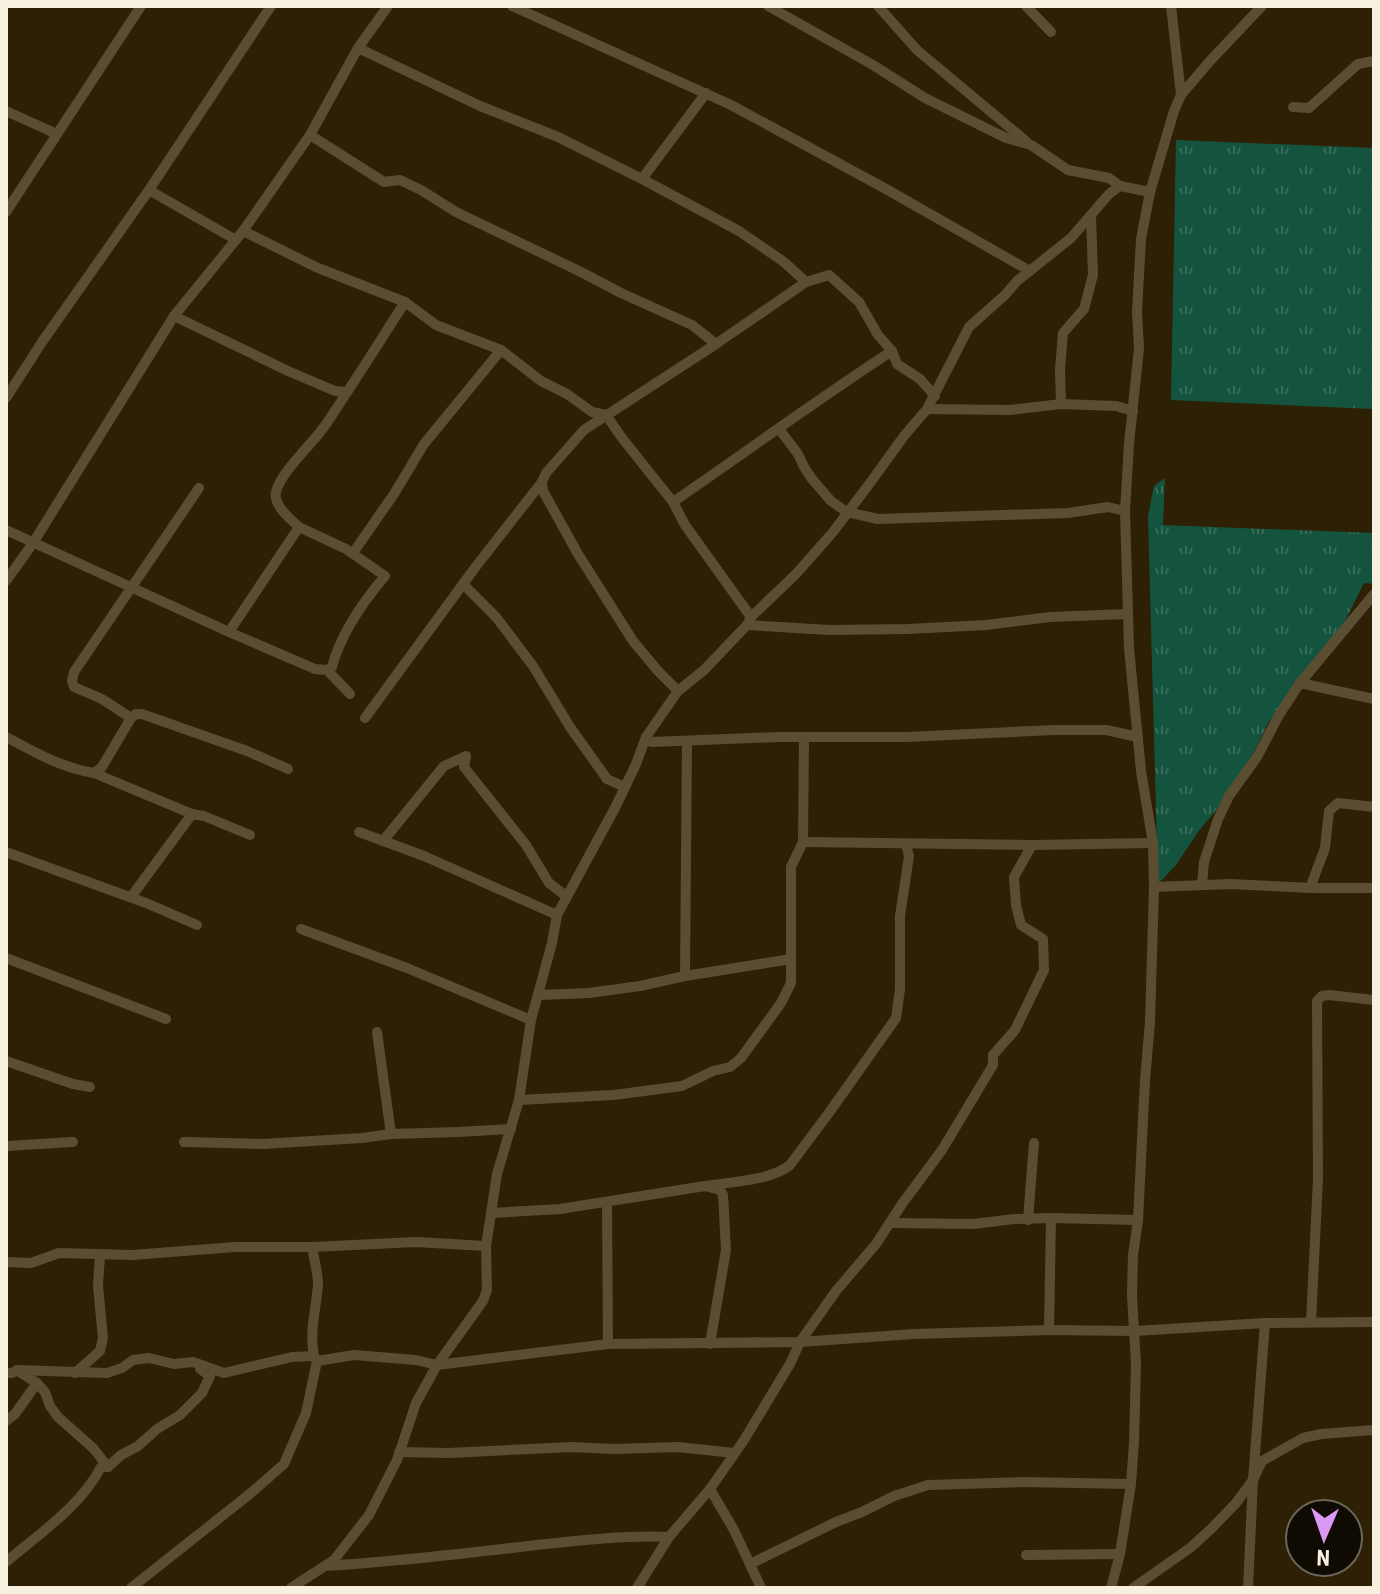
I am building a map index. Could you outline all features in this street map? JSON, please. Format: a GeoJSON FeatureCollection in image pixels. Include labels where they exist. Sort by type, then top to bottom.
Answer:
{"type":"FeatureCollection","features":[{"type":"Feature","properties":{"kind":"street"},"geometry":{"type":"LineString","coordinates":[[6,212],[141,6]]}},
{"type":"Feature","properties":{"kind":"street"},"geometry":{"type":"LineString","coordinates":[[6,398],[271,6]]}},
{"type":"Feature","properties":{"kind":"street"},"geometry":{"type":"LineString","coordinates":[[6,581],[33,543],[174,316],[239,236],[310,135],[358,48],[388,6]]}},
{"type":"Feature","properties":{"kind":"street"},"geometry":{"type":"LineString","coordinates":[[512,6],[706,93],[886,189],[1030,271]]}},
{"type":"Feature","properties":{"kind":"street"},"geometry":{"type":"LineString","coordinates":[[768,6],[925,98],[1006,138],[1031,145]]}},
{"type":"Feature","properties":{"kind":"street"},"geometry":{"type":"LineString","coordinates":[[1026,6],[1051,32]]}},
{"type":"Feature","properties":{"kind":"street"},"geometry":{"type":"LineString","coordinates":[[1171,6],[1181,95]]}},
{"type":"Feature","properties":{"kind":"street"},"geometry":{"type":"LineString","coordinates":[[1111,1588],[1120,1554],[1134,1442],[1133,1255],[1138,1220],[1150,1022],[1154,887],[1153,843],[1141,771],[1129,648],[1125,511],[1139,348],[1137,312],[1141,239],[1150,192],[1181,95],[1262,6]]}},
{"type":"Feature","properties":{"kind":"street"},"geometry":{"type":"LineString","coordinates":[[884,8],[917,50],[1031,145],[1068,170],[1109,178],[1120,186],[1150,192]]}},
{"type":"Feature","properties":{"kind":"street"},"geometry":{"type":"LineString","coordinates":[[358,48],[480,106],[558,137],[642,179],[739,231],[784,262],[806,282]]}},
{"type":"Feature","properties":{"kind":"street"},"geometry":{"type":"LineString","coordinates":[[1293,107],[1309,108],[1358,64],[1374,61]]}},
{"type":"Feature","properties":{"kind":"street"},"geometry":{"type":"LineString","coordinates":[[642,179],[706,93]]}},
{"type":"Feature","properties":{"kind":"street"},"geometry":{"type":"LineString","coordinates":[[6,111],[57,134]]}},
{"type":"Feature","properties":{"kind":"street"},"geometry":{"type":"LineString","coordinates":[[310,135],[384,182],[400,180],[421,190],[456,212],[692,325],[716,344]]}},
{"type":"Feature","properties":{"kind":"street"},"geometry":{"type":"LineString","coordinates":[[291,1588],[334,1560],[369,1515],[387,1482],[416,1403],[437,1365],[483,1301],[487,1290],[486,1246],[497,1174],[519,1100],[531,1020],[557,915],[625,787],[646,737],[678,691],[704,670],[796,574],[847,512],[927,409],[969,327],[1071,238],[1109,194],[1120,186]]}},
{"type":"Feature","properties":{"kind":"street"},"geometry":{"type":"LineString","coordinates":[[149,190],[239,236],[405,302],[436,325],[501,350],[541,381],[592,412],[606,415],[673,502],[749,621],[830,630],[908,629],[1128,614]]}},
{"type":"Feature","properties":{"kind":"street"},"geometry":{"type":"LineString","coordinates":[[1061,404],[1063,333],[1084,309],[1093,275],[1091,215]]}},
{"type":"Feature","properties":{"kind":"street"},"geometry":{"type":"LineString","coordinates":[[365,718],[546,473],[584,430],[806,282],[829,275],[859,302],[878,335],[892,351],[897,364],[920,379],[935,396]]}},
{"type":"Feature","properties":{"kind":"street"},"geometry":{"type":"LineString","coordinates":[[6,530],[229,632],[315,669],[327,670],[332,667],[362,603],[385,576],[353,553],[299,527],[285,515],[276,499],[276,491],[285,475],[323,429],[405,302]]}},
{"type":"Feature","properties":{"kind":"street"},"geometry":{"type":"LineString","coordinates":[[174,316],[288,371],[335,391],[346,392]]}},
{"type":"Feature","properties":{"kind":"street"},"geometry":{"type":"LineString","coordinates":[[353,553],[424,444],[501,350]]}},
{"type":"Feature","properties":{"kind":"street"},"geometry":{"type":"LineString","coordinates":[[673,502],[822,396],[892,351]]}},
{"type":"Feature","properties":{"kind":"street"},"geometry":{"type":"LineString","coordinates":[[927,409],[1009,410],[1061,404],[1116,406],[1133,411]]}},
{"type":"Feature","properties":{"kind":"street"},"geometry":{"type":"LineString","coordinates":[[779,429],[812,479],[831,501],[847,512],[878,519],[1068,513],[1108,507],[1125,511]]}},
{"type":"Feature","properties":{"kind":"street"},"geometry":{"type":"LineString","coordinates":[[542,482],[543,491],[578,554],[626,630],[678,691]]}},
{"type":"Feature","properties":{"kind":"street"},"geometry":{"type":"LineString","coordinates":[[131,718],[102,699],[74,687],[74,672],[199,488]]}},
{"type":"Feature","properties":{"kind":"street"},"geometry":{"type":"LineString","coordinates":[[229,632],[299,527]]}},
{"type":"Feature","properties":{"kind":"street"},"geometry":{"type":"LineString","coordinates":[[463,584],[496,617],[533,666],[570,727],[607,779],[625,787]]}},
{"type":"Feature","properties":{"kind":"street"},"geometry":{"type":"LineString","coordinates":[[1202,884],[1204,862],[1229,796],[1257,757],[1300,683],[1374,594]]}},
{"type":"Feature","properties":{"kind":"street"},"geometry":{"type":"LineString","coordinates":[[327,670],[350,694]]}},
{"type":"Feature","properties":{"kind":"street"},"geometry":{"type":"LineString","coordinates":[[1300,683],[1374,699]]}},
{"type":"Feature","properties":{"kind":"street"},"geometry":{"type":"LineString","coordinates":[[94,773],[102,767],[136,714],[247,751],[288,769]]}},
{"type":"Feature","properties":{"kind":"street"},"geometry":{"type":"LineString","coordinates":[[646,737],[651,742],[906,737],[1053,730],[1106,730],[1138,737]]}},
{"type":"Feature","properties":{"kind":"street"},"geometry":{"type":"LineString","coordinates":[[6,737],[53,761],[94,773],[250,835]]}},
{"type":"Feature","properties":{"kind":"street"},"geometry":{"type":"LineString","coordinates":[[539,995],[640,986],[791,959],[791,867],[803,842],[804,737]]}},
{"type":"Feature","properties":{"kind":"street"},"geometry":{"type":"LineString","coordinates":[[685,976],[687,741]]}},
{"type":"Feature","properties":{"kind":"street"},"geometry":{"type":"LineString","coordinates":[[383,841],[444,766],[466,756],[464,767],[526,845],[549,883],[566,896]]}},
{"type":"Feature","properties":{"kind":"street"},"geometry":{"type":"LineString","coordinates":[[1310,888],[1325,848],[1329,811],[1338,803],[1374,807]]}},
{"type":"Feature","properties":{"kind":"street"},"geometry":{"type":"LineString","coordinates":[[131,897],[192,814]]}},
{"type":"Feature","properties":{"kind":"street"},"geometry":{"type":"LineString","coordinates":[[359,832],[424,856],[557,915]]}},
{"type":"Feature","properties":{"kind":"street"},"geometry":{"type":"LineString","coordinates":[[803,842],[1153,843]]}},
{"type":"Feature","properties":{"kind":"street"},"geometry":{"type":"LineString","coordinates":[[491,1213],[560,1209],[607,1202],[770,1175],[790,1165],[896,1018],[900,989],[900,916],[909,856],[906,844]]}},
{"type":"Feature","properties":{"kind":"street"},"geometry":{"type":"LineString","coordinates":[[637,1588],[669,1537],[710,1489],[744,1440],[800,1342],[836,1291],[876,1244],[942,1150],[993,1065],[993,1055],[1015,1030],[1044,970],[1043,939],[1021,925],[1016,905],[1014,877],[1032,845]]}},
{"type":"Feature","properties":{"kind":"street"},"geometry":{"type":"LineString","coordinates":[[6,852],[131,897],[197,925]]}},
{"type":"Feature","properties":{"kind":"street"},"geometry":{"type":"LineString","coordinates":[[1154,887],[1230,884],[1374,888]]}},
{"type":"Feature","properties":{"kind":"street"},"geometry":{"type":"LineString","coordinates":[[301,929],[407,968],[531,1020]]}},
{"type":"Feature","properties":{"kind":"street"},"geometry":{"type":"LineString","coordinates":[[519,1100],[614,1095],[682,1086],[713,1071],[730,1067],[741,1058],[781,1003],[791,983],[791,949]]}},
{"type":"Feature","properties":{"kind":"street"},"geometry":{"type":"LineString","coordinates":[[6,958],[166,1019]]}},
{"type":"Feature","properties":{"kind":"street"},"geometry":{"type":"LineString","coordinates":[[1311,1322],[1318,1178],[1317,1001],[1329,995],[1374,1000]]}},
{"type":"Feature","properties":{"kind":"street"},"geometry":{"type":"LineString","coordinates":[[377,1032],[391,1134]]}},
{"type":"Feature","properties":{"kind":"street"},"geometry":{"type":"LineString","coordinates":[[6,1061],[90,1087]]}},
{"type":"Feature","properties":{"kind":"street"},"geometry":{"type":"LineString","coordinates":[[184,1142],[262,1144],[511,1129]]}},
{"type":"Feature","properties":{"kind":"street"},"geometry":{"type":"LineString","coordinates":[[6,1146],[73,1142]]}},
{"type":"Feature","properties":{"kind":"street"},"geometry":{"type":"LineString","coordinates":[[1028,1220],[1034,1143]]}},
{"type":"Feature","properties":{"kind":"street"},"geometry":{"type":"LineString","coordinates":[[705,1186],[720,1190],[723,1195],[726,1250],[710,1344]]}},
{"type":"Feature","properties":{"kind":"street"},"geometry":{"type":"LineString","coordinates":[[607,1202],[608,1344]]}},
{"type":"Feature","properties":{"kind":"street"},"geometry":{"type":"LineString","coordinates":[[890,1223],[974,1224],[1051,1218],[1138,1220]]}},
{"type":"Feature","properties":{"kind":"street"},"geometry":{"type":"LineString","coordinates":[[1049,1330],[1051,1218]]}},
{"type":"Feature","properties":{"kind":"street"},"geometry":{"type":"LineString","coordinates":[[6,1262],[31,1263],[59,1253],[132,1255],[235,1247],[416,1242],[486,1246]]}},
{"type":"Feature","properties":{"kind":"street"},"geometry":{"type":"LineString","coordinates":[[131,1588],[284,1464],[306,1413],[315,1359],[312,1325],[318,1286],[312,1247]]}},
{"type":"Feature","properties":{"kind":"street"},"geometry":{"type":"LineString","coordinates":[[75,1373],[100,1351],[103,1338],[98,1286],[100,1255]]}},
{"type":"Feature","properties":{"kind":"street"},"geometry":{"type":"LineString","coordinates":[[210,1376],[292,1357],[315,1359],[354,1355],[416,1360],[437,1365],[608,1344],[800,1342],[914,1334],[1135,1331],[1265,1323],[1374,1322]]}},
{"type":"Feature","properties":{"kind":"street"},"geometry":{"type":"LineString","coordinates":[[1248,1588],[1265,1323]]}},
{"type":"Feature","properties":{"kind":"street"},"geometry":{"type":"LineString","coordinates":[[11,1372],[107,1373],[133,1360],[149,1358],[174,1364],[193,1362],[224,1373]]}},
{"type":"Feature","properties":{"kind":"street"},"geometry":{"type":"LineString","coordinates":[[193,1362],[210,1376]]}},
{"type":"Feature","properties":{"kind":"street"},"geometry":{"type":"LineString","coordinates":[[11,1372],[37,1383],[58,1417],[93,1448],[108,1467]]}},
{"type":"Feature","properties":{"kind":"street"},"geometry":{"type":"LineString","coordinates":[[6,1562],[61,1515],[93,1482],[101,1467],[108,1467],[180,1415],[202,1393],[210,1376]]}},
{"type":"Feature","properties":{"kind":"street"},"geometry":{"type":"LineString","coordinates":[[6,1421],[15,1414],[37,1383]]}},
{"type":"Feature","properties":{"kind":"street"},"geometry":{"type":"LineString","coordinates":[[1133,1588],[1190,1548],[1236,1503],[1262,1461],[1303,1438],[1374,1430]]}},
{"type":"Feature","properties":{"kind":"street"},"geometry":{"type":"LineString","coordinates":[[399,1452],[678,1447],[734,1453]]}},
{"type":"Feature","properties":{"kind":"street"},"geometry":{"type":"LineString","coordinates":[[750,1564],[894,1496],[928,1485],[1023,1482],[1131,1484]]}},
{"type":"Feature","properties":{"kind":"street"},"geometry":{"type":"LineString","coordinates":[[710,1489],[734,1530],[761,1588]]}},
{"type":"Feature","properties":{"kind":"street"},"geometry":{"type":"LineString","coordinates":[[325,1566],[593,1539],[669,1537]]}},
{"type":"Feature","properties":{"kind":"street"},"geometry":{"type":"LineString","coordinates":[[1026,1555],[1120,1554]]}},
{"type":"Feature","properties":{"kind":"green space"},"geometry":{"type":"Polygon","coordinates":[[[1176,140],[1374,148],[1374,409],[1171,400],[1176,140]]]}},
{"type":"Feature","properties":{"kind":"green space"},"geometry":{"type":"Polygon","coordinates":[[[1165,478],[1163,525],[1374,533],[1374,584],[1364,583],[1342,627],[1268,723],[1239,782],[1158,884],[1148,516],[1154,486],[1165,478]]]}}]}
